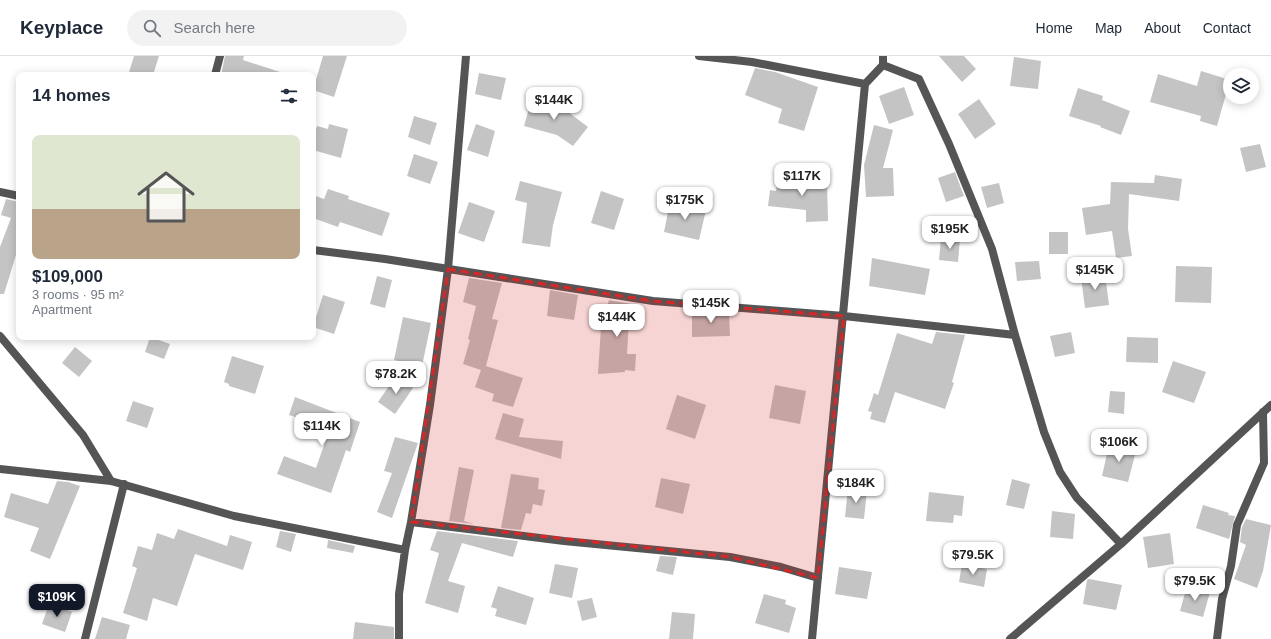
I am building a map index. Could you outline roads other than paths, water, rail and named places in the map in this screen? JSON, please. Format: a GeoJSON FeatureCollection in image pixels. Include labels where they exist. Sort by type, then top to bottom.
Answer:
{"type":"FeatureCollection","features":[{"type":"Feature","properties":{"kind":"street"},"geometry":{"type":"LineString","coordinates":[[216,72],[220,56]]}},
{"type":"Feature","properties":{"kind":"street"},"geometry":{"type":"LineString","coordinates":[[399,639],[399,594],[448,269],[466,56]]}},
{"type":"Feature","properties":{"kind":"street"},"geometry":{"type":"LineString","coordinates":[[699,56],[752,62],[865,84]]}},
{"type":"Feature","properties":{"kind":"street"},"geometry":{"type":"LineString","coordinates":[[812,639],[865,84],[883,65],[883,56]]}},
{"type":"Feature","properties":{"kind":"street"},"geometry":{"type":"LineString","coordinates":[[883,65],[919,79],[949,144],[992,249],[1015,335],[1044,432],[1060,472],[1077,498],[1121,544]]}},
{"type":"Feature","properties":{"kind":"street"},"geometry":{"type":"LineString","coordinates":[[0,192],[16,195]]}},
{"type":"Feature","properties":{"kind":"street"},"geometry":{"type":"LineString","coordinates":[[316,250],[448,269],[653,301],[844,316],[1015,335]]}},
{"type":"Feature","properties":{"kind":"street"},"geometry":{"type":"LineString","coordinates":[[0,336],[83,434],[110,481]]}},
{"type":"Feature","properties":{"kind":"street"},"geometry":{"type":"LineString","coordinates":[[1010,639],[1121,544],[1271,405]]}},
{"type":"Feature","properties":{"kind":"street"},"geometry":{"type":"LineString","coordinates":[[1217,639],[1222,599],[1231,566],[1237,525],[1264,463],[1263,412]]}},
{"type":"Feature","properties":{"kind":"street"},"geometry":{"type":"LineString","coordinates":[[0,469],[110,481],[234,516],[405,550]]}},
{"type":"Feature","properties":{"kind":"street"},"geometry":{"type":"LineString","coordinates":[[85,639],[124,484]]}},
{"type":"Feature","properties":{"kind":"street"},"geometry":{"type":"LineString","coordinates":[[411,522],[564,541],[730,557],[781,567],[818,578]]}}]}
